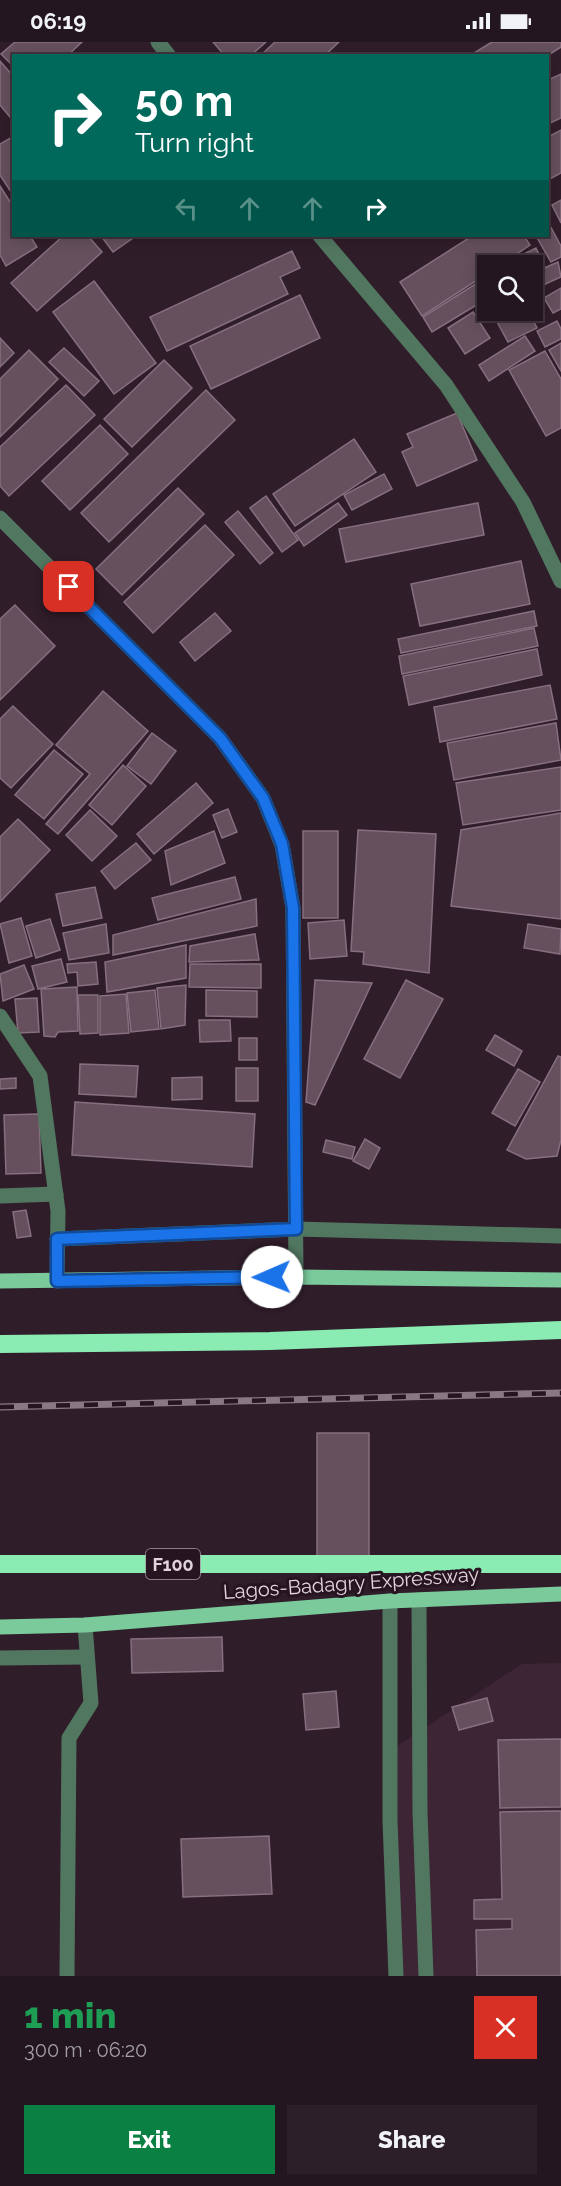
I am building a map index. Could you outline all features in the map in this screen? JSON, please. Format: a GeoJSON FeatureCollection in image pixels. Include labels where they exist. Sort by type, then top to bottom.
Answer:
{"type":"FeatureCollection","features":[{"type":"Feature","properties":{"kind":"highway"},"geometry":{"type":"LineString","coordinates":[[0,1344],[270,1341],[561,1330]]}},
{"type":"Feature","properties":{"kind":"highway","name":"Lagos-Badagry Expressway"},"geometry":{"type":"LineString","coordinates":[[0,1564],[561,1564]]}},
{"type":"Feature","properties":{"kind":"main road"},"geometry":{"type":"LineString","coordinates":[[0,1281],[296,1276],[561,1280]]}},
{"type":"Feature","properties":{"kind":"main road","name":"Lagos-Badagry Expressway"},"geometry":{"type":"LineString","coordinates":[[0,1627],[85,1625],[390,1601],[561,1594]]}},
{"type":"Feature","properties":{"kind":"street"},"geometry":{"type":"LineString","coordinates":[[158,42],[167,54]]}},
{"type":"Feature","properties":{"kind":"street"},"geometry":{"type":"LineString","coordinates":[[321,237],[446,385],[523,502],[561,581]]}},
{"type":"Feature","properties":{"kind":"street"},"geometry":{"type":"LineString","coordinates":[[0,518],[220,738],[263,798],[282,844],[293,908],[296,1276]]}},
{"type":"Feature","properties":{"kind":"street"},"geometry":{"type":"LineString","coordinates":[[0,1016],[40,1076],[56,1194],[57,1281]]}},
{"type":"Feature","properties":{"kind":"street"},"geometry":{"type":"LineString","coordinates":[[0,1196],[56,1194]]}},
{"type":"Feature","properties":{"kind":"street"},"geometry":{"type":"LineString","coordinates":[[57,1239],[296,1229],[561,1236]]}},
{"type":"Feature","properties":{"kind":"street"},"geometry":{"type":"LineString","coordinates":[[419,1600],[420,1812],[426,1976]]}},
{"type":"Feature","properties":{"kind":"street"},"geometry":{"type":"LineString","coordinates":[[390,1601],[390,1821],[396,1976]]}},
{"type":"Feature","properties":{"kind":"street"},"geometry":{"type":"LineString","coordinates":[[67,1976],[69,1738],[91,1703],[85,1625]]}},
{"type":"Feature","properties":{"kind":"street"},"geometry":{"type":"LineString","coordinates":[[0,1658],[86,1657]]}},
{"type":"Feature","properties":{"kind":"shaded area"},"geometry":{"type":"Polygon","coordinates":[[[561,1663],[561,1976],[391,1976],[397,1746],[522,1664],[561,1663]]]}},
{"type":"Feature","properties":{"kind":"building"},"geometry":{"type":"Polygon","coordinates":[[[15,42],[82,42],[69,54],[12,54],[12,65],[1,54],[15,42]]]}},
{"type":"Feature","properties":{"kind":"building"},"geometry":{"type":"Polygon","coordinates":[[[213,42],[266,42],[252,54],[223,54],[213,42]]]}},
{"type":"Feature","properties":{"kind":"building"},"geometry":{"type":"Polygon","coordinates":[[[275,42],[339,42],[326,54],[262,54],[275,42]]]}},
{"type":"Feature","properties":{"kind":"building"},"geometry":{"type":"Polygon","coordinates":[[[492,42],[561,42],[561,47],[549,55],[472,54],[492,42]]]}},
{"type":"Feature","properties":{"kind":"building"},"geometry":{"type":"Polygon","coordinates":[[[0,61],[12,75],[12,116],[10,117],[0,105],[0,61]]]}},
{"type":"Feature","properties":{"kind":"building"},"geometry":{"type":"Polygon","coordinates":[[[561,74],[561,118],[549,124],[549,80],[561,74]]]}},
{"type":"Feature","properties":{"kind":"building"},"geometry":{"type":"Polygon","coordinates":[[[561,130],[561,173],[549,179],[549,136],[561,130]]]}},
{"type":"Feature","properties":{"kind":"building"},"geometry":{"type":"Polygon","coordinates":[[[12,137],[12,193],[0,175],[0,144],[12,137]]]}},
{"type":"Feature","properties":{"kind":"building"},"geometry":{"type":"Polygon","coordinates":[[[0,186],[12,205],[12,237],[31,237],[37,247],[6,266],[0,255],[0,186]]]}},
{"type":"Feature","properties":{"kind":"building"},"geometry":{"type":"Polygon","coordinates":[[[561,200],[561,223],[552,205],[561,200]]]}},
{"type":"Feature","properties":{"kind":"building"},"geometry":{"type":"Polygon","coordinates":[[[549,224],[561,246],[561,257],[551,262],[537,237],[549,237],[549,224]]]}},
{"type":"Feature","properties":{"kind":"building"},"geometry":{"type":"Polygon","coordinates":[[[62,237],[89,237],[102,252],[37,311],[11,283],[62,237]]]}},
{"type":"Feature","properties":{"kind":"building"},"geometry":{"type":"Polygon","coordinates":[[[102,237],[135,237],[113,252],[102,237]]]}},
{"type":"Feature","properties":{"kind":"building"},"geometry":{"type":"Polygon","coordinates":[[[470,237],[525,237],[530,245],[515,255],[477,255],[477,280],[422,316],[400,282],[470,237]]]}},
{"type":"Feature","properties":{"kind":"building"},"geometry":{"type":"Polygon","coordinates":[[[536,248],[539,255],[522,255],[536,248]]]}},
{"type":"Feature","properties":{"kind":"building"},"geometry":{"type":"Polygon","coordinates":[[[292,251],[300,268],[280,277],[288,294],[167,351],[150,317],[292,251]]]}},
{"type":"Feature","properties":{"kind":"building"},"geometry":{"type":"Polygon","coordinates":[[[558,262],[561,277],[543,285],[543,268],[558,262]]]}},
{"type":"Feature","properties":{"kind":"building"},"geometry":{"type":"Polygon","coordinates":[[[94,281],[156,363],[114,394],[53,312],[94,281]]]}},
{"type":"Feature","properties":{"kind":"building"},"geometry":{"type":"Polygon","coordinates":[[[477,283],[477,305],[432,332],[423,317],[477,283]]]}},
{"type":"Feature","properties":{"kind":"building"},"geometry":{"type":"Polygon","coordinates":[[[561,288],[561,309],[553,313],[544,298],[561,288]]]}},
{"type":"Feature","properties":{"kind":"building"},"geometry":{"type":"Polygon","coordinates":[[[300,295],[320,338],[211,389],[190,346],[300,295]]]}},
{"type":"Feature","properties":{"kind":"building"},"geometry":{"type":"Polygon","coordinates":[[[473,312],[490,338],[465,354],[448,328],[473,312]]]}},
{"type":"Feature","properties":{"kind":"building"},"geometry":{"type":"Polygon","coordinates":[[[497,321],[534,321],[537,328],[508,342],[497,321]]]}},
{"type":"Feature","properties":{"kind":"building"},"geometry":{"type":"Polygon","coordinates":[[[557,321],[561,329],[561,339],[545,347],[537,331],[557,321]]]}},
{"type":"Feature","properties":{"kind":"building"},"geometry":{"type":"Polygon","coordinates":[[[525,336],[535,351],[489,381],[479,365],[525,336]]]}},
{"type":"Feature","properties":{"kind":"building"},"geometry":{"type":"Polygon","coordinates":[[[0,338],[14,353],[0,367],[0,338]]]}},
{"type":"Feature","properties":{"kind":"building"},"geometry":{"type":"Polygon","coordinates":[[[561,343],[561,371],[549,350],[561,343]]]}},
{"type":"Feature","properties":{"kind":"building"},"geometry":{"type":"Polygon","coordinates":[[[64,348],[99,381],[84,396],[49,362],[64,348]]]}},
{"type":"Feature","properties":{"kind":"building"},"geometry":{"type":"Polygon","coordinates":[[[29,350],[58,379],[0,437],[0,379],[29,350]]]}},
{"type":"Feature","properties":{"kind":"building"},"geometry":{"type":"Polygon","coordinates":[[[545,351],[561,379],[561,428],[546,436],[509,370],[545,351]]]}},
{"type":"Feature","properties":{"kind":"building"},"geometry":{"type":"Polygon","coordinates":[[[164,360],[192,388],[132,447],[104,419],[164,360]]]}},
{"type":"Feature","properties":{"kind":"building"},"geometry":{"type":"Polygon","coordinates":[[[66,385],[95,415],[9,496],[0,486],[0,447],[66,385]]]}},
{"type":"Feature","properties":{"kind":"building"},"geometry":{"type":"Polygon","coordinates":[[[206,390],[235,420],[109,542],[81,513],[206,390]]]}},
{"type":"Feature","properties":{"kind":"building"},"geometry":{"type":"Polygon","coordinates":[[[457,413],[477,460],[417,486],[402,452],[413,447],[407,434],[457,413]]]}},
{"type":"Feature","properties":{"kind":"building"},"geometry":{"type":"Polygon","coordinates":[[[100,425],[128,454],[70,510],[42,481],[100,425]]]}},
{"type":"Feature","properties":{"kind":"building"},"geometry":{"type":"Polygon","coordinates":[[[354,439],[376,472],[295,526],[273,494],[354,439]]]}},
{"type":"Feature","properties":{"kind":"building"},"geometry":{"type":"Polygon","coordinates":[[[384,474],[392,489],[352,510],[344,495],[384,474]]]}},
{"type":"Feature","properties":{"kind":"building"},"geometry":{"type":"Polygon","coordinates":[[[178,488],[204,514],[122,595],[96,569],[178,488]]]}},
{"type":"Feature","properties":{"kind":"building"},"geometry":{"type":"Polygon","coordinates":[[[266,496],[298,540],[282,552],[250,508],[266,496]]]}},
{"type":"Feature","properties":{"kind":"building"},"geometry":{"type":"Polygon","coordinates":[[[338,503],[347,515],[304,546],[295,533],[338,503]]]}},
{"type":"Feature","properties":{"kind":"building"},"geometry":{"type":"Polygon","coordinates":[[[478,503],[484,535],[346,562],[339,529],[478,503]]]}},
{"type":"Feature","properties":{"kind":"building"},"geometry":{"type":"Polygon","coordinates":[[[238,511],[273,553],[260,564],[225,522],[238,511]]]}},
{"type":"Feature","properties":{"kind":"building"},"geometry":{"type":"Polygon","coordinates":[[[205,525],[234,555],[153,633],[124,602],[205,525]]]}},
{"type":"Feature","properties":{"kind":"building"},"geometry":{"type":"Polygon","coordinates":[[[521,561],[530,604],[420,626],[411,584],[521,561]]]}},
{"type":"Feature","properties":{"kind":"building"},"geometry":{"type":"Polygon","coordinates":[[[15,605],[55,646],[0,700],[0,619],[15,605]]]}},
{"type":"Feature","properties":{"kind":"building"},"geometry":{"type":"Polygon","coordinates":[[[534,611],[537,626],[401,653],[398,639],[534,611]]]}},
{"type":"Feature","properties":{"kind":"building"},"geometry":{"type":"Polygon","coordinates":[[[215,613],[231,631],[195,661],[180,642],[215,613]]]}},
{"type":"Feature","properties":{"kind":"building"},"geometry":{"type":"Polygon","coordinates":[[[534,628],[538,646],[402,674],[399,656],[534,628]]]}},
{"type":"Feature","properties":{"kind":"building"},"geometry":{"type":"Polygon","coordinates":[[[537,649],[542,675],[409,705],[403,676],[537,649]]]}},
{"type":"Feature","properties":{"kind":"building"},"geometry":{"type":"Polygon","coordinates":[[[550,685],[557,719],[440,742],[434,707],[550,685]]]}},
{"type":"Feature","properties":{"kind":"building"},"geometry":{"type":"Polygon","coordinates":[[[103,691],[148,731],[58,834],[46,824],[90,774],[56,745],[103,691]]]}},
{"type":"Feature","properties":{"kind":"building"},"geometry":{"type":"Polygon","coordinates":[[[13,706],[53,744],[11,788],[0,778],[0,719],[13,706]]]}},
{"type":"Feature","properties":{"kind":"building"},"geometry":{"type":"Polygon","coordinates":[[[556,723],[561,760],[454,780],[447,743],[556,723]]]}},
{"type":"Feature","properties":{"kind":"building"},"geometry":{"type":"Polygon","coordinates":[[[152,733],[176,751],[151,784],[127,766],[152,733]]]}},
{"type":"Feature","properties":{"kind":"building"},"geometry":{"type":"Polygon","coordinates":[[[54,750],[83,774],[44,819],[15,795],[54,750]]]}},
{"type":"Feature","properties":{"kind":"building"},"geometry":{"type":"Polygon","coordinates":[[[123,765],[146,786],[112,825],[89,805],[123,765]]]}},
{"type":"Feature","properties":{"kind":"building"},"geometry":{"type":"Polygon","coordinates":[[[561,767],[561,810],[463,825],[456,783],[561,767]]]}},
{"type":"Feature","properties":{"kind":"building"},"geometry":{"type":"Polygon","coordinates":[[[196,783],[213,803],[154,854],[137,834],[196,783]]]}},
{"type":"Feature","properties":{"kind":"building"},"geometry":{"type":"Polygon","coordinates":[[[228,809],[237,832],[222,838],[213,815],[228,809]]]}},
{"type":"Feature","properties":{"kind":"building"},"geometry":{"type":"Polygon","coordinates":[[[90,810],[117,836],[92,861],[66,835],[90,810]]]}},
{"type":"Feature","properties":{"kind":"building"},"geometry":{"type":"Polygon","coordinates":[[[561,813],[561,919],[451,906],[461,830],[561,813]]]}},
{"type":"Feature","properties":{"kind":"building"},"geometry":{"type":"Polygon","coordinates":[[[18,819],[50,850],[0,902],[0,837],[18,819]]]}},
{"type":"Feature","properties":{"kind":"building"},"geometry":{"type":"Polygon","coordinates":[[[358,830],[436,834],[429,973],[363,964],[364,952],[351,951],[358,830]]]}},
{"type":"Feature","properties":{"kind":"building"},"geometry":{"type":"Polygon","coordinates":[[[214,831],[225,863],[171,885],[165,851],[214,831]]]}},
{"type":"Feature","properties":{"kind":"building"},"geometry":{"type":"Polygon","coordinates":[[[303,831],[338,831],[338,918],[303,918],[303,831]]]}},
{"type":"Feature","properties":{"kind":"building"},"geometry":{"type":"Polygon","coordinates":[[[136,843],[151,860],[115,889],[101,871],[136,843]]]}},
{"type":"Feature","properties":{"kind":"building"},"geometry":{"type":"Polygon","coordinates":[[[235,877],[241,899],[158,920],[152,898],[235,877]]]}},
{"type":"Feature","properties":{"kind":"building"},"geometry":{"type":"Polygon","coordinates":[[[95,887],[102,918],[63,926],[56,894],[95,887]]]}},
{"type":"Feature","properties":{"kind":"building"},"geometry":{"type":"Polygon","coordinates":[[[256,899],[257,926],[113,955],[113,935],[256,899]]]}},
{"type":"Feature","properties":{"kind":"building"},"geometry":{"type":"Polygon","coordinates":[[[21,918],[32,956],[9,963],[0,924],[21,918]]]}},
{"type":"Feature","properties":{"kind":"building"},"geometry":{"type":"Polygon","coordinates":[[[50,919],[60,950],[36,958],[26,926],[50,919]]]}},
{"type":"Feature","properties":{"kind":"building"},"geometry":{"type":"Polygon","coordinates":[[[344,920],[347,956],[310,959],[308,923],[344,920]]]}},
{"type":"Feature","properties":{"kind":"building"},"geometry":{"type":"Polygon","coordinates":[[[106,924],[109,953],[69,960],[63,933],[106,924]]]}},
{"type":"Feature","properties":{"kind":"building"},"geometry":{"type":"Polygon","coordinates":[[[528,924],[561,929],[560,954],[524,948],[528,924]]]}},
{"type":"Feature","properties":{"kind":"building"},"geometry":{"type":"Polygon","coordinates":[[[255,934],[259,960],[189,962],[190,946],[255,934]]]}},
{"type":"Feature","properties":{"kind":"building"},"geometry":{"type":"Polygon","coordinates":[[[186,945],[186,978],[107,992],[105,962],[186,945]]]}},
{"type":"Feature","properties":{"kind":"building"},"geometry":{"type":"Polygon","coordinates":[[[61,959],[67,982],[38,989],[32,966],[61,959]]]}},
{"type":"Feature","properties":{"kind":"building"},"geometry":{"type":"Polygon","coordinates":[[[96,962],[98,984],[78,986],[77,972],[68,973],[67,964],[96,962]]]}},
{"type":"Feature","properties":{"kind":"building"},"geometry":{"type":"Polygon","coordinates":[[[190,964],[261,964],[261,988],[189,987],[190,964]]]}},
{"type":"Feature","properties":{"kind":"building"},"geometry":{"type":"Polygon","coordinates":[[[24,965],[34,989],[3,1001],[0,974],[24,965]]]}},
{"type":"Feature","properties":{"kind":"building"},"geometry":{"type":"Polygon","coordinates":[[[315,980],[372,983],[315,1105],[306,1102],[315,980]]]}},
{"type":"Feature","properties":{"kind":"building"},"geometry":{"type":"Polygon","coordinates":[[[406,980],[443,999],[400,1078],[364,1059],[406,980]]]}},
{"type":"Feature","properties":{"kind":"building"},"geometry":{"type":"Polygon","coordinates":[[[186,985],[185,1025],[161,1029],[157,988],[186,985]]]}},
{"type":"Feature","properties":{"kind":"building"},"geometry":{"type":"Polygon","coordinates":[[[77,987],[78,1031],[58,1032],[55,1037],[44,1036],[41,989],[77,987]]]}},
{"type":"Feature","properties":{"kind":"building"},"geometry":{"type":"Polygon","coordinates":[[[155,990],[159,1029],[131,1032],[127,993],[155,990]]]}},
{"type":"Feature","properties":{"kind":"building"},"geometry":{"type":"Polygon","coordinates":[[[206,990],[257,991],[257,1017],[206,1016],[206,990]]]}},
{"type":"Feature","properties":{"kind":"building"},"geometry":{"type":"Polygon","coordinates":[[[126,994],[129,1033],[100,1035],[100,996],[126,994]]]}},
{"type":"Feature","properties":{"kind":"building"},"geometry":{"type":"Polygon","coordinates":[[[78,995],[98,995],[98,1033],[80,1034],[78,995]]]}},
{"type":"Feature","properties":{"kind":"building"},"geometry":{"type":"Polygon","coordinates":[[[37,998],[39,1032],[18,1033],[15,999],[37,998]]]}},
{"type":"Feature","properties":{"kind":"building"},"geometry":{"type":"Polygon","coordinates":[[[199,1020],[230,1020],[231,1041],[200,1042],[199,1020]]]}},
{"type":"Feature","properties":{"kind":"building"},"geometry":{"type":"Polygon","coordinates":[[[495,1035],[522,1051],[514,1066],[486,1050],[495,1035]]]}},
{"type":"Feature","properties":{"kind":"building"},"geometry":{"type":"Polygon","coordinates":[[[239,1038],[257,1038],[257,1060],[239,1060],[239,1038]]]}},
{"type":"Feature","properties":{"kind":"building"},"geometry":{"type":"Polygon","coordinates":[[[558,1056],[561,1057],[561,1140],[557,1156],[526,1159],[507,1150],[558,1056]]]}},
{"type":"Feature","properties":{"kind":"building"},"geometry":{"type":"Polygon","coordinates":[[[80,1064],[138,1066],[136,1097],[79,1094],[80,1064]]]}},
{"type":"Feature","properties":{"kind":"building"},"geometry":{"type":"Polygon","coordinates":[[[236,1068],[258,1068],[258,1101],[236,1101],[236,1068]]]}},
{"type":"Feature","properties":{"kind":"building"},"geometry":{"type":"Polygon","coordinates":[[[518,1069],[540,1082],[515,1126],[492,1113],[518,1069]]]}},
{"type":"Feature","properties":{"kind":"building"},"geometry":{"type":"Polygon","coordinates":[[[202,1077],[202,1099],[172,1100],[172,1078],[202,1077]]]}},
{"type":"Feature","properties":{"kind":"building"},"geometry":{"type":"Polygon","coordinates":[[[16,1078],[16,1088],[0,1089],[0,1079],[16,1078]]]}},
{"type":"Feature","properties":{"kind":"building"},"geometry":{"type":"Polygon","coordinates":[[[75,1102],[255,1114],[252,1167],[72,1155],[75,1102]]]}},
{"type":"Feature","properties":{"kind":"building"},"geometry":{"type":"Polygon","coordinates":[[[39,1114],[41,1173],[6,1174],[4,1115],[39,1114]]]}},
{"type":"Feature","properties":{"kind":"building"},"geometry":{"type":"Polygon","coordinates":[[[365,1139],[380,1148],[369,1169],[353,1161],[365,1139]]]}},
{"type":"Feature","properties":{"kind":"building"},"geometry":{"type":"Polygon","coordinates":[[[326,1140],[355,1147],[352,1159],[323,1152],[326,1140]]]}},
{"type":"Feature","properties":{"kind":"building"},"geometry":{"type":"Polygon","coordinates":[[[26,1210],[31,1236],[17,1238],[13,1212],[26,1210]]]}},
{"type":"Feature","properties":{"kind":"building"},"geometry":{"type":"Polygon","coordinates":[[[317,1433],[369,1433],[369,1565],[317,1565],[317,1433]]]}},
{"type":"Feature","properties":{"kind":"building"},"geometry":{"type":"Polygon","coordinates":[[[222,1637],[223,1671],[132,1673],[131,1639],[222,1637]]]}},
{"type":"Feature","properties":{"kind":"building"},"geometry":{"type":"Polygon","coordinates":[[[336,1691],[339,1727],[306,1730],[303,1694],[336,1691]]]}},
{"type":"Feature","properties":{"kind":"building"},"geometry":{"type":"Polygon","coordinates":[[[487,1698],[493,1721],[459,1730],[452,1707],[487,1698]]]}},
{"type":"Feature","properties":{"kind":"building"},"geometry":{"type":"Polygon","coordinates":[[[561,1739],[561,1807],[500,1808],[498,1740],[561,1739]]]}},
{"type":"Feature","properties":{"kind":"building"},"geometry":{"type":"Polygon","coordinates":[[[561,1811],[561,1976],[477,1976],[476,1930],[512,1929],[512,1919],[474,1919],[474,1900],[502,1899],[500,1812],[561,1811]]]}},
{"type":"Feature","properties":{"kind":"building"},"geometry":{"type":"Polygon","coordinates":[[[269,1836],[272,1894],[183,1897],[181,1839],[269,1836]]]}},
{"type":"Feature","properties":{"kind":"railway"},"geometry":{"type":"LineString","coordinates":[[0,1407],[561,1393]]}},
{"type":"Feature","properties":{"kind":"route"},"geometry":{"type":"LineString","coordinates":[[69,587],[220,738],[263,798],[282,844],[293,908],[296,1229],[57,1239],[57,1281],[272,1277]]}}]}
